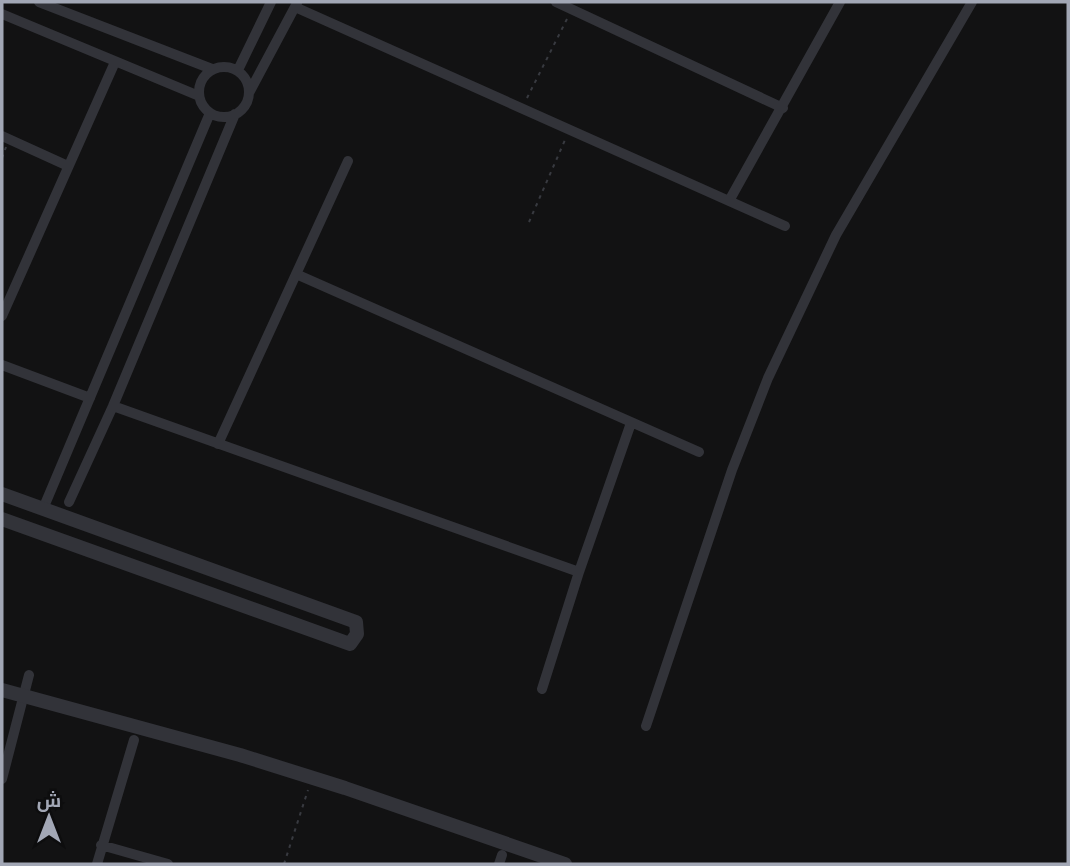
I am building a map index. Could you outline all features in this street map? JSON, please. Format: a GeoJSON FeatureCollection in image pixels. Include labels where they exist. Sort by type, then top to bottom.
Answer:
{"type":"FeatureCollection","features":[{"type":"Feature","properties":{"kind":"street"},"geometry":{"type":"LineString","coordinates":[[39,2],[212,69]]}},
{"type":"Feature","properties":{"kind":"street"},"geometry":{"type":"LineString","coordinates":[[238,70],[271,2]]}},
{"type":"Feature","properties":{"kind":"street"},"geometry":{"type":"LineString","coordinates":[[556,2],[783,108]]}},
{"type":"Feature","properties":{"kind":"street"},"geometry":{"type":"LineString","coordinates":[[729,201],[841,2]]}},
{"type":"Feature","properties":{"kind":"street"},"geometry":{"type":"LineString","coordinates":[[646,726],[732,470],[772,368],[836,235],[972,2]]}},
{"type":"Feature","properties":{"kind":"street"},"geometry":{"type":"LineString","coordinates":[[249,93],[247,80],[238,70],[225,66],[212,69],[202,77],[198,90],[203,106],[210,113],[225,117],[244,108],[249,93],[297,4],[785,226]]}},
{"type":"Feature","properties":{"kind":"street"},"geometry":{"type":"LineString","coordinates":[[2,14],[199,96]]}},
{"type":"Feature","properties":{"kind":"street"},"geometry":{"type":"LineString","coordinates":[[2,316],[115,62]]}},
{"type":"Feature","properties":{"kind":"street"},"geometry":{"type":"LineString","coordinates":[[43,509],[210,113]]}},
{"type":"Feature","properties":{"kind":"street"},"geometry":{"type":"LineString","coordinates":[[69,502],[113,406],[235,114]]}},
{"type":"Feature","properties":{"kind":"street"},"geometry":{"type":"LineString","coordinates":[[2,136],[68,166]]}},
{"type":"Feature","properties":{"kind":"street"},"geometry":{"type":"LineString","coordinates":[[218,444],[348,161]]}},
{"type":"Feature","properties":{"kind":"street"},"geometry":{"type":"LineString","coordinates":[[296,274],[699,452]]}},
{"type":"Feature","properties":{"kind":"street"},"geometry":{"type":"LineString","coordinates":[[2,365],[90,398]]}},
{"type":"Feature","properties":{"kind":"street"},"geometry":{"type":"LineString","coordinates":[[113,406],[579,572]]}},
{"type":"Feature","properties":{"kind":"street"},"geometry":{"type":"LineString","coordinates":[[542,689],[631,422]]}},
{"type":"Feature","properties":{"kind":"street"},"geometry":{"type":"LineString","coordinates":[[2,494],[356,622],[357,635],[350,644],[2,519]]}},
{"type":"Feature","properties":{"kind":"street"},"geometry":{"type":"LineString","coordinates":[[2,779],[29,675]]}},
{"type":"Feature","properties":{"kind":"street"},"geometry":{"type":"LineString","coordinates":[[2,690],[253,759],[565,864]]}},
{"type":"Feature","properties":{"kind":"street"},"geometry":{"type":"LineString","coordinates":[[97,864],[134,740]]}},
{"type":"Feature","properties":{"kind":"street"},"geometry":{"type":"LineString","coordinates":[[102,845],[168,864]]}},
{"type":"Feature","properties":{"kind":"path"},"geometry":{"type":"LineString","coordinates":[[521,108],[572,9]]}},
{"type":"Feature","properties":{"kind":"path"},"geometry":{"type":"LineString","coordinates":[[529,222],[570,130]]}},
{"type":"Feature","properties":{"kind":"path"},"geometry":{"type":"LineString","coordinates":[[285,864],[308,790]]}}]}
